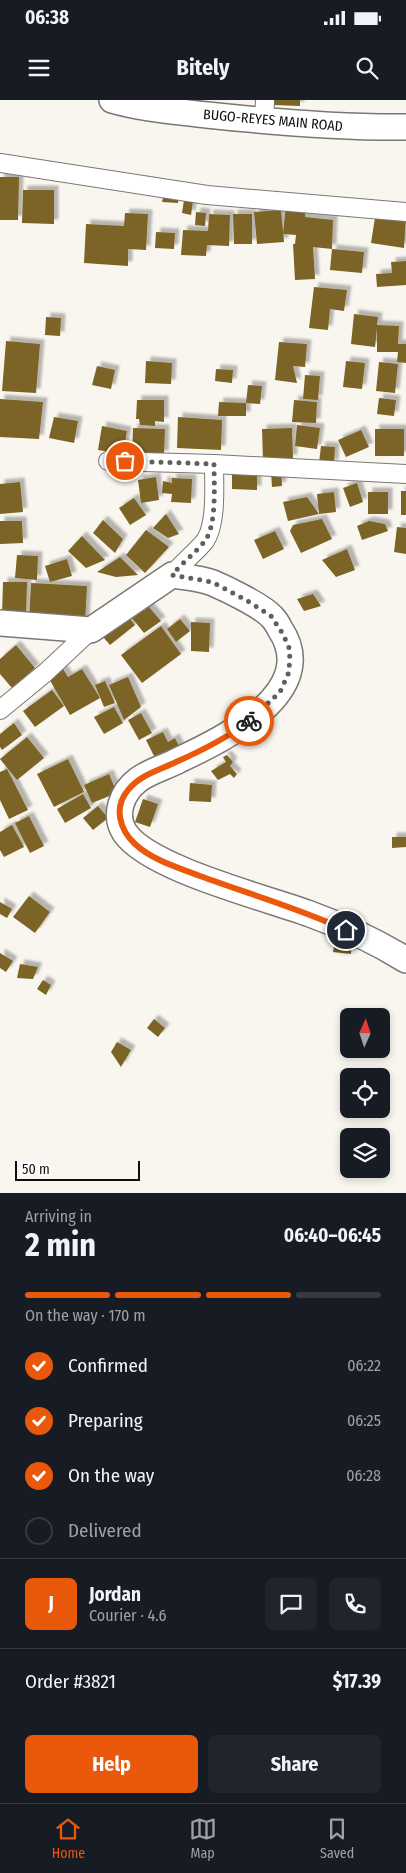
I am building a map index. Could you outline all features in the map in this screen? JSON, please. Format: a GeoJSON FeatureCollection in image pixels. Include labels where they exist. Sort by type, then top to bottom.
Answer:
{"type":"FeatureCollection","features":[{"type":"Feature","properties":{"kind":"street","name":"BUGO-REYES MAIN ROAD"},"geometry":{"type":"LineString","coordinates":[[112,100],[162,110],[264,111],[406,128]]}},
{"type":"Feature","properties":{"kind":"street"},"geometry":{"type":"LineString","coordinates":[[0,163],[207,195],[406,212]]}},
{"type":"Feature","properties":{"kind":"street"},"geometry":{"type":"LineString","coordinates":[[108,461],[214,464],[406,474]]}},
{"type":"Feature","properties":{"kind":"street"},"geometry":{"type":"LineString","coordinates":[[0,710],[45,673],[91,630],[172,575],[206,539],[215,498],[214,464]]}},
{"type":"Feature","properties":{"kind":"street"},"geometry":{"type":"LineString","coordinates":[[172,575],[212,582],[271,616],[283,634],[290,650],[289,672],[280,692],[259,713],[239,728],[212,744],[138,780],[126,792],[121,803],[119,818],[125,832],[136,845],[154,856],[231,887],[313,915],[362,937],[406,960]]}},
{"type":"Feature","properties":{"kind":"street"},"geometry":{"type":"LineString","coordinates":[[0,623],[91,630]]}},
{"type":"Feature","properties":{"kind":"building"},"geometry":{"type":"Polygon","coordinates":[[[273,100],[300,100],[300,106],[273,105],[273,100]]]}},
{"type":"Feature","properties":{"kind":"building"},"geometry":{"type":"Polygon","coordinates":[[[0,177],[19,177],[18,220],[0,220],[0,177]]]}},
{"type":"Feature","properties":{"kind":"building"},"geometry":{"type":"Polygon","coordinates":[[[23,190],[54,190],[54,224],[22,223],[23,190]]]}},
{"type":"Feature","properties":{"kind":"building"},"geometry":{"type":"Polygon","coordinates":[[[164,193],[179,194],[178,203],[162,202],[164,193]]]}},
{"type":"Feature","properties":{"kind":"building"},"geometry":{"type":"Polygon","coordinates":[[[184,200],[193,201],[191,215],[182,213],[184,200]]]}},
{"type":"Feature","properties":{"kind":"building"},"geometry":{"type":"Polygon","coordinates":[[[286,204],[306,206],[305,217],[333,220],[332,249],[313,247],[315,279],[295,280],[293,244],[295,244],[296,235],[283,234],[286,204]]]}},
{"type":"Feature","properties":{"kind":"building"},"geometry":{"type":"Polygon","coordinates":[[[281,210],[284,242],[257,244],[254,212],[281,210]]]}},
{"type":"Feature","properties":{"kind":"building"},"geometry":{"type":"Polygon","coordinates":[[[376,211],[406,216],[404,248],[371,243],[376,211]]]}},
{"type":"Feature","properties":{"kind":"building"},"geometry":{"type":"Polygon","coordinates":[[[196,212],[206,213],[205,226],[195,225],[196,212]]]}},
{"type":"Feature","properties":{"kind":"building"},"geometry":{"type":"Polygon","coordinates":[[[125,213],[148,214],[146,250],[128,249],[128,266],[84,263],[86,224],[124,226],[125,213]]]}},
{"type":"Feature","properties":{"kind":"building"},"geometry":{"type":"Polygon","coordinates":[[[209,214],[230,215],[229,246],[207,245],[206,256],[181,255],[183,230],[208,231],[209,214]]]}},
{"type":"Feature","properties":{"kind":"building"},"geometry":{"type":"Polygon","coordinates":[[[233,214],[252,214],[252,244],[234,244],[233,214]]]}},
{"type":"Feature","properties":{"kind":"building"},"geometry":{"type":"Polygon","coordinates":[[[156,232],[175,233],[174,249],[155,248],[156,232]]]}},
{"type":"Feature","properties":{"kind":"building"},"geometry":{"type":"Polygon","coordinates":[[[332,249],[364,252],[362,273],[330,270],[332,249]]]}},
{"type":"Feature","properties":{"kind":"building"},"geometry":{"type":"Polygon","coordinates":[[[406,261],[406,285],[377,287],[376,274],[392,273],[391,262],[406,261]]]}},
{"type":"Feature","properties":{"kind":"building"},"geometry":{"type":"Polygon","coordinates":[[[314,287],[347,290],[344,311],[330,309],[328,330],[309,328],[314,287]]]}},
{"type":"Feature","properties":{"kind":"building"},"geometry":{"type":"Polygon","coordinates":[[[354,314],[378,317],[377,325],[399,326],[398,344],[406,344],[406,363],[397,362],[398,352],[377,352],[377,328],[375,347],[351,344],[354,314]]]}},
{"type":"Feature","properties":{"kind":"building"},"geometry":{"type":"Polygon","coordinates":[[[46,317],[61,318],[60,336],[45,335],[46,317]]]}},
{"type":"Feature","properties":{"kind":"building"},"geometry":{"type":"Polygon","coordinates":[[[6,341],[40,344],[36,393],[2,391],[6,341]]]}},
{"type":"Feature","properties":{"kind":"building"},"geometry":{"type":"Polygon","coordinates":[[[279,342],[307,344],[305,367],[293,366],[297,383],[275,380],[279,342]]]}},
{"type":"Feature","properties":{"kind":"building"},"geometry":{"type":"Polygon","coordinates":[[[146,361],[172,363],[171,384],[145,383],[146,361]]]}},
{"type":"Feature","properties":{"kind":"building"},"geometry":{"type":"Polygon","coordinates":[[[346,361],[365,363],[362,389],[343,387],[346,361]]]}},
{"type":"Feature","properties":{"kind":"building"},"geometry":{"type":"Polygon","coordinates":[[[379,362],[398,364],[395,393],[376,391],[379,362]]]}},
{"type":"Feature","properties":{"kind":"building"},"geometry":{"type":"Polygon","coordinates":[[[97,366],[115,370],[111,389],[92,385],[97,366]]]}},
{"type":"Feature","properties":{"kind":"building"},"geometry":{"type":"Polygon","coordinates":[[[216,369],[233,370],[232,383],[215,381],[216,369]]]}},
{"type":"Feature","properties":{"kind":"building"},"geometry":{"type":"Polygon","coordinates":[[[305,375],[320,376],[318,400],[303,399],[305,375]]]}},
{"type":"Feature","properties":{"kind":"building"},"geometry":{"type":"Polygon","coordinates":[[[248,385],[262,386],[260,404],[246,403],[248,385]]]}},
{"type":"Feature","properties":{"kind":"building"},"geometry":{"type":"Polygon","coordinates":[[[379,398],[396,400],[394,416],[377,414],[379,398]]]}},
{"type":"Feature","properties":{"kind":"building"},"geometry":{"type":"Polygon","coordinates":[[[0,399],[43,402],[39,439],[0,437],[0,399]]]}},
{"type":"Feature","properties":{"kind":"building"},"geometry":{"type":"Polygon","coordinates":[[[137,400],[164,400],[164,422],[155,421],[155,426],[140,425],[139,419],[136,419],[137,400]]]}},
{"type":"Feature","properties":{"kind":"building"},"geometry":{"type":"Polygon","coordinates":[[[294,400],[317,402],[316,423],[292,422],[294,400]]]}},
{"type":"Feature","properties":{"kind":"building"},"geometry":{"type":"Polygon","coordinates":[[[219,402],[246,403],[246,416],[218,416],[219,402]]]}},
{"type":"Feature","properties":{"kind":"building"},"geometry":{"type":"Polygon","coordinates":[[[54,417],[78,421],[74,443],[49,438],[54,417]]]}},
{"type":"Feature","properties":{"kind":"building"},"geometry":{"type":"Polygon","coordinates":[[[178,417],[222,420],[221,450],[177,448],[178,417]]]}},
{"type":"Feature","properties":{"kind":"building"},"geometry":{"type":"Polygon","coordinates":[[[297,425],[320,428],[317,449],[295,446],[297,425]]]}},
{"type":"Feature","properties":{"kind":"building"},"geometry":{"type":"Polygon","coordinates":[[[102,426],[127,431],[123,454],[98,450],[102,426]]]}},
{"type":"Feature","properties":{"kind":"building"},"geometry":{"type":"Polygon","coordinates":[[[133,428],[165,429],[164,455],[132,454],[133,428]]]}},
{"type":"Feature","properties":{"kind":"building"},"geometry":{"type":"Polygon","coordinates":[[[292,428],[293,459],[263,460],[262,429],[292,428]]]}},
{"type":"Feature","properties":{"kind":"building"},"geometry":{"type":"Polygon","coordinates":[[[375,429],[404,429],[404,456],[375,456],[375,429]]]}},
{"type":"Feature","properties":{"kind":"building"},"geometry":{"type":"Polygon","coordinates":[[[361,430],[369,447],[346,457],[338,440],[361,430]]]}},
{"type":"Feature","properties":{"kind":"building"},"geometry":{"type":"Polygon","coordinates":[[[321,446],[335,447],[334,464],[319,463],[321,446]]]}},
{"type":"Feature","properties":{"kind":"building"},"geometry":{"type":"Polygon","coordinates":[[[281,470],[282,486],[272,487],[271,471],[281,470]]]}},
{"type":"Feature","properties":{"kind":"building"},"geometry":{"type":"Polygon","coordinates":[[[232,471],[257,472],[257,490],[232,489],[232,471]]]}},
{"type":"Feature","properties":{"kind":"building"},"geometry":{"type":"Polygon","coordinates":[[[156,477],[159,500],[141,503],[138,480],[156,477]]]}},
{"type":"Feature","properties":{"kind":"building"},"geometry":{"type":"Polygon","coordinates":[[[172,478],[192,479],[191,503],[171,502],[172,494],[162,493],[163,481],[172,483],[172,478]]]}},
{"type":"Feature","properties":{"kind":"building"},"geometry":{"type":"Polygon","coordinates":[[[20,482],[23,512],[0,514],[0,484],[20,482]]]}},
{"type":"Feature","properties":{"kind":"building"},"geometry":{"type":"Polygon","coordinates":[[[357,483],[363,502],[350,507],[343,488],[357,483]]]}},
{"type":"Feature","properties":{"kind":"building"},"geometry":{"type":"Polygon","coordinates":[[[401,491],[406,491],[406,515],[401,515],[401,491]]]}},
{"type":"Feature","properties":{"kind":"building"},"geometry":{"type":"Polygon","coordinates":[[[334,492],[336,512],[319,514],[317,494],[334,492]]]}},
{"type":"Feature","properties":{"kind":"building"},"geometry":{"type":"Polygon","coordinates":[[[368,492],[388,492],[388,514],[368,514],[368,492]]]}},
{"type":"Feature","properties":{"kind":"building"},"geometry":{"type":"Polygon","coordinates":[[[307,497],[319,514],[288,521],[283,502],[307,497]]]}},
{"type":"Feature","properties":{"kind":"building"},"geometry":{"type":"Polygon","coordinates":[[[134,498],[146,515],[130,525],[119,508],[134,498]]]}},
{"type":"Feature","properties":{"kind":"building"},"geometry":{"type":"Polygon","coordinates":[[[166,514],[179,534],[168,538],[153,528],[166,514]]]}},
{"type":"Feature","properties":{"kind":"building"},"geometry":{"type":"Polygon","coordinates":[[[322,519],[332,539],[301,553],[290,531],[293,525],[322,519]]]}},
{"type":"Feature","properties":{"kind":"building"},"geometry":{"type":"Polygon","coordinates":[[[103,520],[123,539],[115,553],[93,533],[103,520]]]}},
{"type":"Feature","properties":{"kind":"building"},"geometry":{"type":"Polygon","coordinates":[[[0,521],[22,521],[23,543],[0,544],[0,521]]]}},
{"type":"Feature","properties":{"kind":"building"},"geometry":{"type":"Polygon","coordinates":[[[369,521],[385,524],[388,531],[362,540],[357,526],[369,521]]]}},
{"type":"Feature","properties":{"kind":"building"},"geometry":{"type":"Polygon","coordinates":[[[397,527],[406,528],[406,554],[394,552],[397,527]]]}},
{"type":"Feature","properties":{"kind":"building"},"geometry":{"type":"Polygon","coordinates":[[[146,530],[169,547],[145,573],[126,555],[146,530]]]}},
{"type":"Feature","properties":{"kind":"building"},"geometry":{"type":"Polygon","coordinates":[[[275,531],[284,549],[263,559],[254,540],[275,531]]]}},
{"type":"Feature","properties":{"kind":"building"},"geometry":{"type":"Polygon","coordinates":[[[82,536],[105,560],[86,568],[68,551],[82,536]]]}},
{"type":"Feature","properties":{"kind":"building"},"geometry":{"type":"Polygon","coordinates":[[[347,549],[355,570],[336,577],[322,560],[347,549]]]}},
{"type":"Feature","properties":{"kind":"building"},"geometry":{"type":"Polygon","coordinates":[[[17,555],[38,556],[37,580],[15,578],[17,555]]]}},
{"type":"Feature","properties":{"kind":"building"},"geometry":{"type":"Polygon","coordinates":[[[120,557],[138,575],[116,577],[97,572],[120,557]]]}},
{"type":"Feature","properties":{"kind":"building"},"geometry":{"type":"Polygon","coordinates":[[[67,559],[72,576],[50,582],[45,566],[67,559]]]}},
{"type":"Feature","properties":{"kind":"building"},"geometry":{"type":"Polygon","coordinates":[[[3,582],[27,582],[26,616],[2,615],[3,582]]]}},
{"type":"Feature","properties":{"kind":"building"},"geometry":{"type":"Polygon","coordinates":[[[31,583],[87,586],[85,623],[29,620],[31,583]]]}},
{"type":"Feature","properties":{"kind":"building"},"geometry":{"type":"Polygon","coordinates":[[[313,594],[321,606],[304,611],[297,599],[313,594]]]}},
{"type":"Feature","properties":{"kind":"building"},"geometry":{"type":"Polygon","coordinates":[[[143,600],[161,621],[144,633],[128,613],[143,600]]]}},
{"type":"Feature","properties":{"kind":"building"},"geometry":{"type":"Polygon","coordinates":[[[122,610],[135,625],[110,645],[98,631],[122,610]]]}},
{"type":"Feature","properties":{"kind":"building"},"geometry":{"type":"Polygon","coordinates":[[[180,619],[190,631],[176,642],[167,629],[180,619]]]}},
{"type":"Feature","properties":{"kind":"building"},"geometry":{"type":"Polygon","coordinates":[[[191,622],[210,623],[209,652],[191,651],[191,622]]]}},
{"type":"Feature","properties":{"kind":"building"},"geometry":{"type":"Polygon","coordinates":[[[161,626],[181,654],[142,683],[121,655],[161,626]]]}},
{"type":"Feature","properties":{"kind":"building"},"geometry":{"type":"Polygon","coordinates":[[[16,645],[35,668],[12,688],[0,674],[0,659],[16,645]]]}},
{"type":"Feature","properties":{"kind":"building"},"geometry":{"type":"Polygon","coordinates":[[[63,669],[68,677],[82,669],[100,698],[70,715],[48,677],[63,669]]]}},
{"type":"Feature","properties":{"kind":"building"},"geometry":{"type":"Polygon","coordinates":[[[128,677],[141,707],[124,720],[109,685],[128,677]]]}},
{"type":"Feature","properties":{"kind":"building"},"geometry":{"type":"Polygon","coordinates":[[[105,681],[115,703],[104,707],[95,685],[105,681]]]}},
{"type":"Feature","properties":{"kind":"building"},"geometry":{"type":"Polygon","coordinates":[[[52,690],[64,706],[35,727],[23,711],[52,690]]]}},
{"type":"Feature","properties":{"kind":"building"},"geometry":{"type":"Polygon","coordinates":[[[114,707],[123,723],[104,734],[94,717],[114,707]]]}},
{"type":"Feature","properties":{"kind":"building"},"geometry":{"type":"Polygon","coordinates":[[[141,713],[152,733],[139,740],[128,720],[141,713]]]}},
{"type":"Feature","properties":{"kind":"building"},"geometry":{"type":"Polygon","coordinates":[[[14,723],[22,735],[2,750],[0,747],[0,734],[14,723]]]}},
{"type":"Feature","properties":{"kind":"building"},"geometry":{"type":"Polygon","coordinates":[[[163,732],[168,742],[175,738],[181,750],[157,762],[146,740],[163,732]]]}},
{"type":"Feature","properties":{"kind":"building"},"geometry":{"type":"Polygon","coordinates":[[[27,737],[44,758],[17,780],[0,759],[27,737]]]}},
{"type":"Feature","properties":{"kind":"building"},"geometry":{"type":"Polygon","coordinates":[[[227,755],[233,762],[230,766],[237,774],[234,778],[230,774],[218,780],[211,771],[226,762],[223,757],[227,755]]]}},
{"type":"Feature","properties":{"kind":"building"},"geometry":{"type":"Polygon","coordinates":[[[68,759],[84,792],[54,807],[37,774],[68,759]]]}},
{"type":"Feature","properties":{"kind":"building"},"geometry":{"type":"Polygon","coordinates":[[[7,769],[28,810],[9,819],[0,800],[0,772],[7,769]]]}},
{"type":"Feature","properties":{"kind":"building"},"geometry":{"type":"Polygon","coordinates":[[[109,774],[117,793],[92,803],[84,785],[109,774]]]}},
{"type":"Feature","properties":{"kind":"building"},"geometry":{"type":"Polygon","coordinates":[[[190,783],[212,785],[211,802],[189,801],[190,783]]]}},
{"type":"Feature","properties":{"kind":"building"},"geometry":{"type":"Polygon","coordinates":[[[83,794],[91,808],[65,823],[57,809],[83,794]]]}},
{"type":"Feature","properties":{"kind":"building"},"geometry":{"type":"Polygon","coordinates":[[[143,799],[158,804],[150,827],[135,822],[143,799]]]}},
{"type":"Feature","properties":{"kind":"building"},"geometry":{"type":"Polygon","coordinates":[[[98,806],[108,818],[93,830],[83,818],[98,806]]]}},
{"type":"Feature","properties":{"kind":"building"},"geometry":{"type":"Polygon","coordinates":[[[29,816],[44,846],[30,853],[15,823],[29,816]]]}},
{"type":"Feature","properties":{"kind":"building"},"geometry":{"type":"Polygon","coordinates":[[[12,825],[24,847],[4,857],[0,850],[0,832],[12,825]]]}},
{"type":"Feature","properties":{"kind":"building"},"geometry":{"type":"Polygon","coordinates":[[[392,837],[406,837],[406,847],[392,848],[392,837]]]}},
{"type":"Feature","properties":{"kind":"building"},"geometry":{"type":"Polygon","coordinates":[[[29,896],[50,912],[35,933],[13,917],[29,896]]]}},
{"type":"Feature","properties":{"kind":"building"},"geometry":{"type":"Polygon","coordinates":[[[0,902],[12,909],[7,918],[0,914],[0,902]]]}},
{"type":"Feature","properties":{"kind":"building"},"geometry":{"type":"Polygon","coordinates":[[[335,940],[352,941],[351,954],[333,952],[335,940]]]}},
{"type":"Feature","properties":{"kind":"building"},"geometry":{"type":"Polygon","coordinates":[[[0,953],[13,961],[6,972],[0,968],[0,953]]]}},
{"type":"Feature","properties":{"kind":"building"},"geometry":{"type":"Polygon","coordinates":[[[20,964],[38,967],[33,979],[17,978],[20,964]]]}},
{"type":"Feature","properties":{"kind":"building"},"geometry":{"type":"Polygon","coordinates":[[[43,980],[51,985],[46,995],[37,989],[43,980]]]}},
{"type":"Feature","properties":{"kind":"building"},"geometry":{"type":"Polygon","coordinates":[[[154,1019],[165,1028],[158,1037],[147,1028],[154,1019]]]}},
{"type":"Feature","properties":{"kind":"building"},"geometry":{"type":"Polygon","coordinates":[[[117,1042],[131,1050],[121,1067],[111,1052],[117,1042]]]}},
{"type":"Feature","properties":{"kind":"way so far"},"geometry":{"type":"LineString","coordinates":[[125,461],[214,464],[215,498],[206,539],[172,575],[212,582],[246,600],[271,616],[283,634],[290,650],[289,672],[280,692],[249,721]]}},
{"type":"Feature","properties":{"kind":"route"},"geometry":{"type":"LineString","coordinates":[[249,721],[212,744],[138,780],[126,792],[121,803],[119,818],[125,832],[136,845],[180,868],[313,915],[346,930]]}}]}
